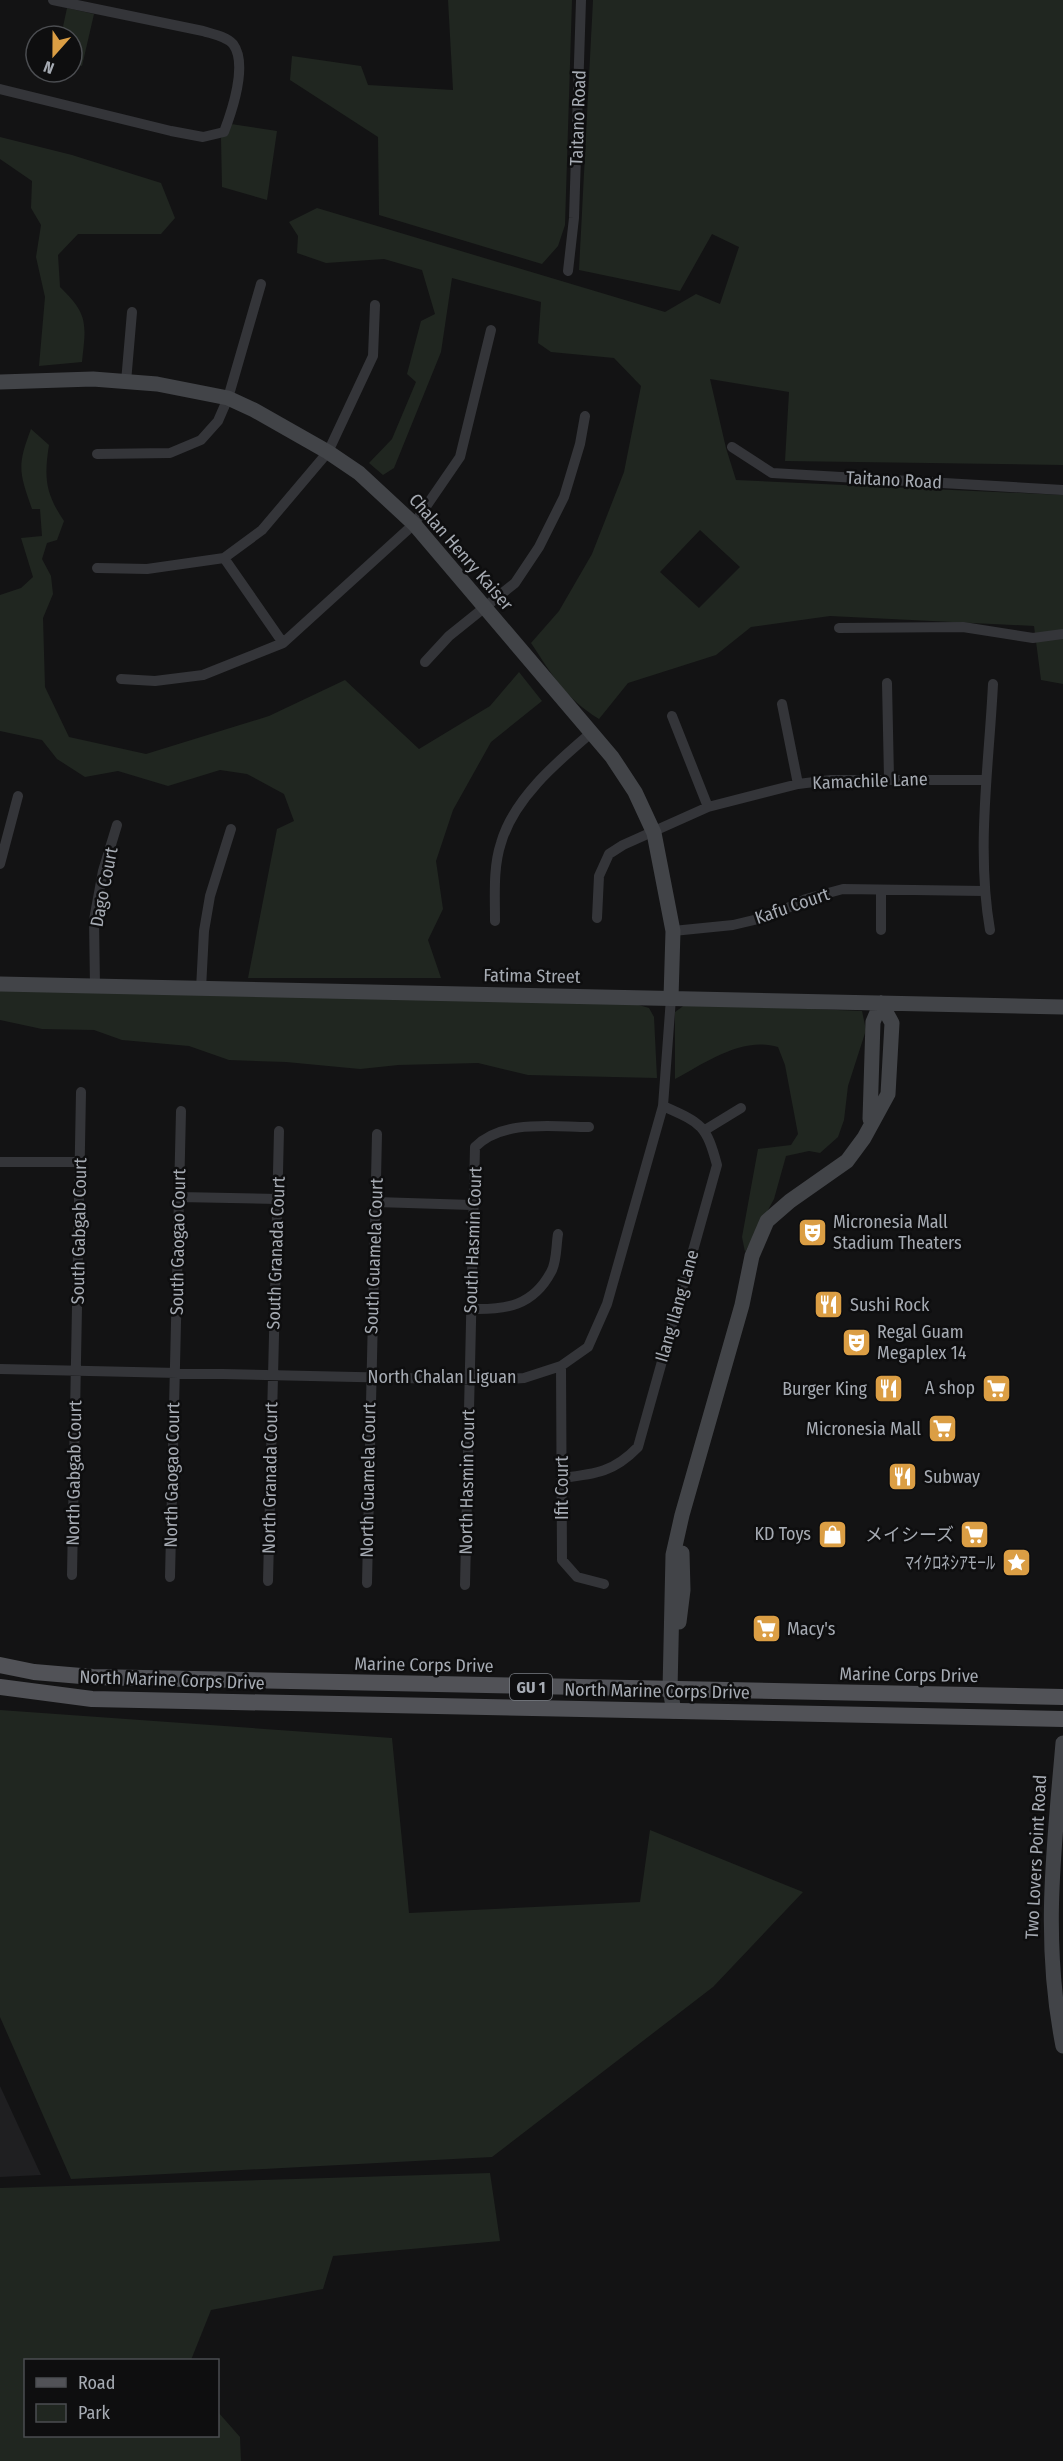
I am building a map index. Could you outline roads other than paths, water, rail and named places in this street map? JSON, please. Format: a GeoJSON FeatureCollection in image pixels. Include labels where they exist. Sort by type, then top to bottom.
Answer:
{"type":"FeatureCollection","features":[{"type":"Feature","properties":{"kind":"main road","name":"Marine Corps Drive"},"geometry":{"type":"LineString","coordinates":[[0,1665],[34,1672],[93,1677],[1063,1697]]}},
{"type":"Feature","properties":{"kind":"main road","name":"North Marine Corps Drive"},"geometry":{"type":"LineString","coordinates":[[0,1687],[92,1699],[1063,1719]]}},
{"type":"Feature","properties":{"kind":"street"},"geometry":{"type":"LineString","coordinates":[[0,89],[203,137],[224,132],[236,97],[239,58],[233,44],[224,37],[53,0]]}},
{"type":"Feature","properties":{"kind":"street","name":"Taitano Road"},"geometry":{"type":"LineString","coordinates":[[568,271],[574,218],[581,0]]}},
{"type":"Feature","properties":{"kind":"street"},"geometry":{"type":"LineString","coordinates":[[97,454],[170,453],[201,440],[218,421],[228,398],[261,284]]}},
{"type":"Feature","properties":{"kind":"street"},"geometry":{"type":"LineString","coordinates":[[97,568],[147,569],[224,558],[262,530],[328,452],[373,356],[375,305]]}},
{"type":"Feature","properties":{"kind":"street"},"geometry":{"type":"LineString","coordinates":[[126,382],[132,312]]}},
{"type":"Feature","properties":{"kind":"street"},"geometry":{"type":"LineString","coordinates":[[121,679],[155,681],[203,675],[283,643],[414,524],[460,457],[490,330]]}},
{"type":"Feature","properties":{"kind":"street","name":"Chalan Henry Kaiser"},"geometry":{"type":"LineString","coordinates":[[0,382],[54,379],[157,384],[228,398],[328,452],[359,473],[414,524],[591,733],[635,792],[654,833],[674,931],[671,998]]}},
{"type":"Feature","properties":{"kind":"street"},"geometry":{"type":"LineString","coordinates":[[424,662],[484,607],[515,584],[539,547],[564,497],[585,416]]}},
{"type":"Feature","properties":{"kind":"street","name":"Taitano Road"},"geometry":{"type":"LineString","coordinates":[[732,447],[772,473],[1063,490]]}},
{"type":"Feature","properties":{"kind":"street"},"geometry":{"type":"LineString","coordinates":[[224,558],[283,643]]}},
{"type":"Feature","properties":{"kind":"street"},"geometry":{"type":"LineString","coordinates":[[839,628],[963,627],[1033,638],[1063,634]]}},
{"type":"Feature","properties":{"kind":"street"},"geometry":{"type":"LineString","coordinates":[[886,683],[889,778]]}},
{"type":"Feature","properties":{"kind":"street"},"geometry":{"type":"LineString","coordinates":[[990,930],[984,891],[986,780],[993,684]]}},
{"type":"Feature","properties":{"kind":"street"},"geometry":{"type":"LineString","coordinates":[[782,704],[798,784]]}},
{"type":"Feature","properties":{"kind":"street"},"geometry":{"type":"LineString","coordinates":[[672,716],[708,807]]}},
{"type":"Feature","properties":{"kind":"street"},"geometry":{"type":"LineString","coordinates":[[495,921],[495,879],[501,842],[514,813],[559,760],[591,733]]}},
{"type":"Feature","properties":{"kind":"street","name":"Kamachile Lane"},"geometry":{"type":"LineString","coordinates":[[597,918],[599,876],[609,854],[623,845],[708,807],[798,784],[889,778],[986,780]]}},
{"type":"Feature","properties":{"kind":"street"},"geometry":{"type":"LineString","coordinates":[[0,864],[18,796]]}},
{"type":"Feature","properties":{"kind":"street","name":"Dago Court"},"geometry":{"type":"LineString","coordinates":[[95,986],[94,920],[103,871],[117,825]]}},
{"type":"Feature","properties":{"kind":"street"},"geometry":{"type":"LineString","coordinates":[[201,988],[204,931],[210,896],[231,829]]}},
{"type":"Feature","properties":{"kind":"street","name":"Kafu Court"},"geometry":{"type":"LineString","coordinates":[[674,931],[733,925],[771,916],[806,899],[843,889],[984,891]]}},
{"type":"Feature","properties":{"kind":"street"},"geometry":{"type":"LineString","coordinates":[[881,890],[881,930]]}},
{"type":"Feature","properties":{"kind":"street","name":"Fatima Street"},"geometry":{"type":"LineString","coordinates":[[0,984],[1063,1007]]}},
{"type":"Feature","properties":{"kind":"street","name":"North Chalan Liguan"},"geometry":{"type":"LineString","coordinates":[[0,1369],[469,1380],[524,1378],[561,1366],[588,1347],[607,1304],[663,1106],[671,998]]}},
{"type":"Feature","properties":{"kind":"street"},"geometry":{"type":"LineString","coordinates":[[674,1711],[679,1613],[683,1590],[682,1515],[742,1305],[759,1236],[766,1221],[777,1211],[847,1161],[888,1094],[892,1023],[881,1003]]}},
{"type":"Feature","properties":{"kind":"street","name":"South Gabgab Court"},"geometry":{"type":"LineString","coordinates":[[76,1371],[81,1092]]}},
{"type":"Feature","properties":{"kind":"street"},"geometry":{"type":"LineString","coordinates":[[663,1106],[694,1120],[705,1130],[741,1108]]}},
{"type":"Feature","properties":{"kind":"street","name":"South Gaogao Court"},"geometry":{"type":"LineString","coordinates":[[174,1373],[181,1111]]}},
{"type":"Feature","properties":{"kind":"street","name":"South Hasmin Court"},"geometry":{"type":"LineString","coordinates":[[469,1380],[472,1205],[476,1147],[486,1136],[514,1128],[589,1127]]}},
{"type":"Feature","properties":{"kind":"street","name":"Ilang Ilang Lane"},"geometry":{"type":"LineString","coordinates":[[562,1478],[602,1473],[623,1463],[638,1447],[717,1165],[705,1130]]}},
{"type":"Feature","properties":{"kind":"street","name":"South Granada Court"},"geometry":{"type":"LineString","coordinates":[[272,1375],[279,1131]]}},
{"type":"Feature","properties":{"kind":"street","name":"South Guamela Court"},"geometry":{"type":"LineString","coordinates":[[370,1377],[377,1134]]}},
{"type":"Feature","properties":{"kind":"street"},"geometry":{"type":"LineString","coordinates":[[0,1162],[81,1162]]}},
{"type":"Feature","properties":{"kind":"street"},"geometry":{"type":"LineString","coordinates":[[179,1197],[278,1199]]}},
{"type":"Feature","properties":{"kind":"street"},"geometry":{"type":"LineString","coordinates":[[376,1202],[472,1205]]}},
{"type":"Feature","properties":{"kind":"street"},"geometry":{"type":"LineString","coordinates":[[471,1309],[499,1310],[526,1301],[552,1271],[558,1234]]}},
{"type":"Feature","properties":{"kind":"street","name":"Ifit Court"},"geometry":{"type":"LineString","coordinates":[[561,1366],[562,1560],[577,1577],[604,1584]]}},
{"type":"Feature","properties":{"kind":"street","name":"North Gabgab Court"},"geometry":{"type":"LineString","coordinates":[[72,1575],[76,1371]]}},
{"type":"Feature","properties":{"kind":"street","name":"North Gaogao Court"},"geometry":{"type":"LineString","coordinates":[[170,1577],[174,1373]]}},
{"type":"Feature","properties":{"kind":"street","name":"North Granada Court"},"geometry":{"type":"LineString","coordinates":[[268,1581],[272,1375]]}},
{"type":"Feature","properties":{"kind":"street","name":"North Guamela Court"},"geometry":{"type":"LineString","coordinates":[[367,1583],[370,1377]]}},
{"type":"Feature","properties":{"kind":"street","name":"North Hasmin Court"},"geometry":{"type":"LineString","coordinates":[[465,1585],[469,1380]]}},
{"type":"Feature","properties":{"kind":"street","name":"Two Lovers Point Road"},"geometry":{"type":"LineString","coordinates":[[1063,1743],[1049,1928],[1054,1994],[1063,2046]]}},
{"type":"Feature","properties":{"kind":"place","name":"Micronesia Mall Stadium Theaters"},"geometry":{"type":"Point","coordinates":[812,1232]}},
{"type":"Feature","properties":{"kind":"place","name":"Sushi Rock"},"geometry":{"type":"Point","coordinates":[829,1305]}},
{"type":"Feature","properties":{"kind":"place","name":"Regal Guam Megaplex 14"},"geometry":{"type":"Point","coordinates":[856,1342]}},
{"type":"Feature","properties":{"kind":"place","name":"A shop"},"geometry":{"type":"Point","coordinates":[996,1388]}},
{"type":"Feature","properties":{"kind":"place","name":"Burger King"},"geometry":{"type":"Point","coordinates":[888,1389]}},
{"type":"Feature","properties":{"kind":"place","name":"Micronesia Mall"},"geometry":{"type":"Point","coordinates":[942,1429]}},
{"type":"Feature","properties":{"kind":"place","name":"Subway"},"geometry":{"type":"Point","coordinates":[903,1477]}},
{"type":"Feature","properties":{"kind":"place","name":"KD Toys"},"geometry":{"type":"Point","coordinates":[832,1534]}},
{"type":"Feature","properties":{"kind":"place","name":"メイシーズ"},"geometry":{"type":"Point","coordinates":[975,1535]}},
{"type":"Feature","properties":{"kind":"place","name":"ﾏｲｸﾛﾈｼｱﾓｰﾙ"},"geometry":{"type":"Point","coordinates":[1016,1563]}},
{"type":"Feature","properties":{"kind":"place","name":"Macy's"},"geometry":{"type":"Point","coordinates":[766,1629]}}]}
